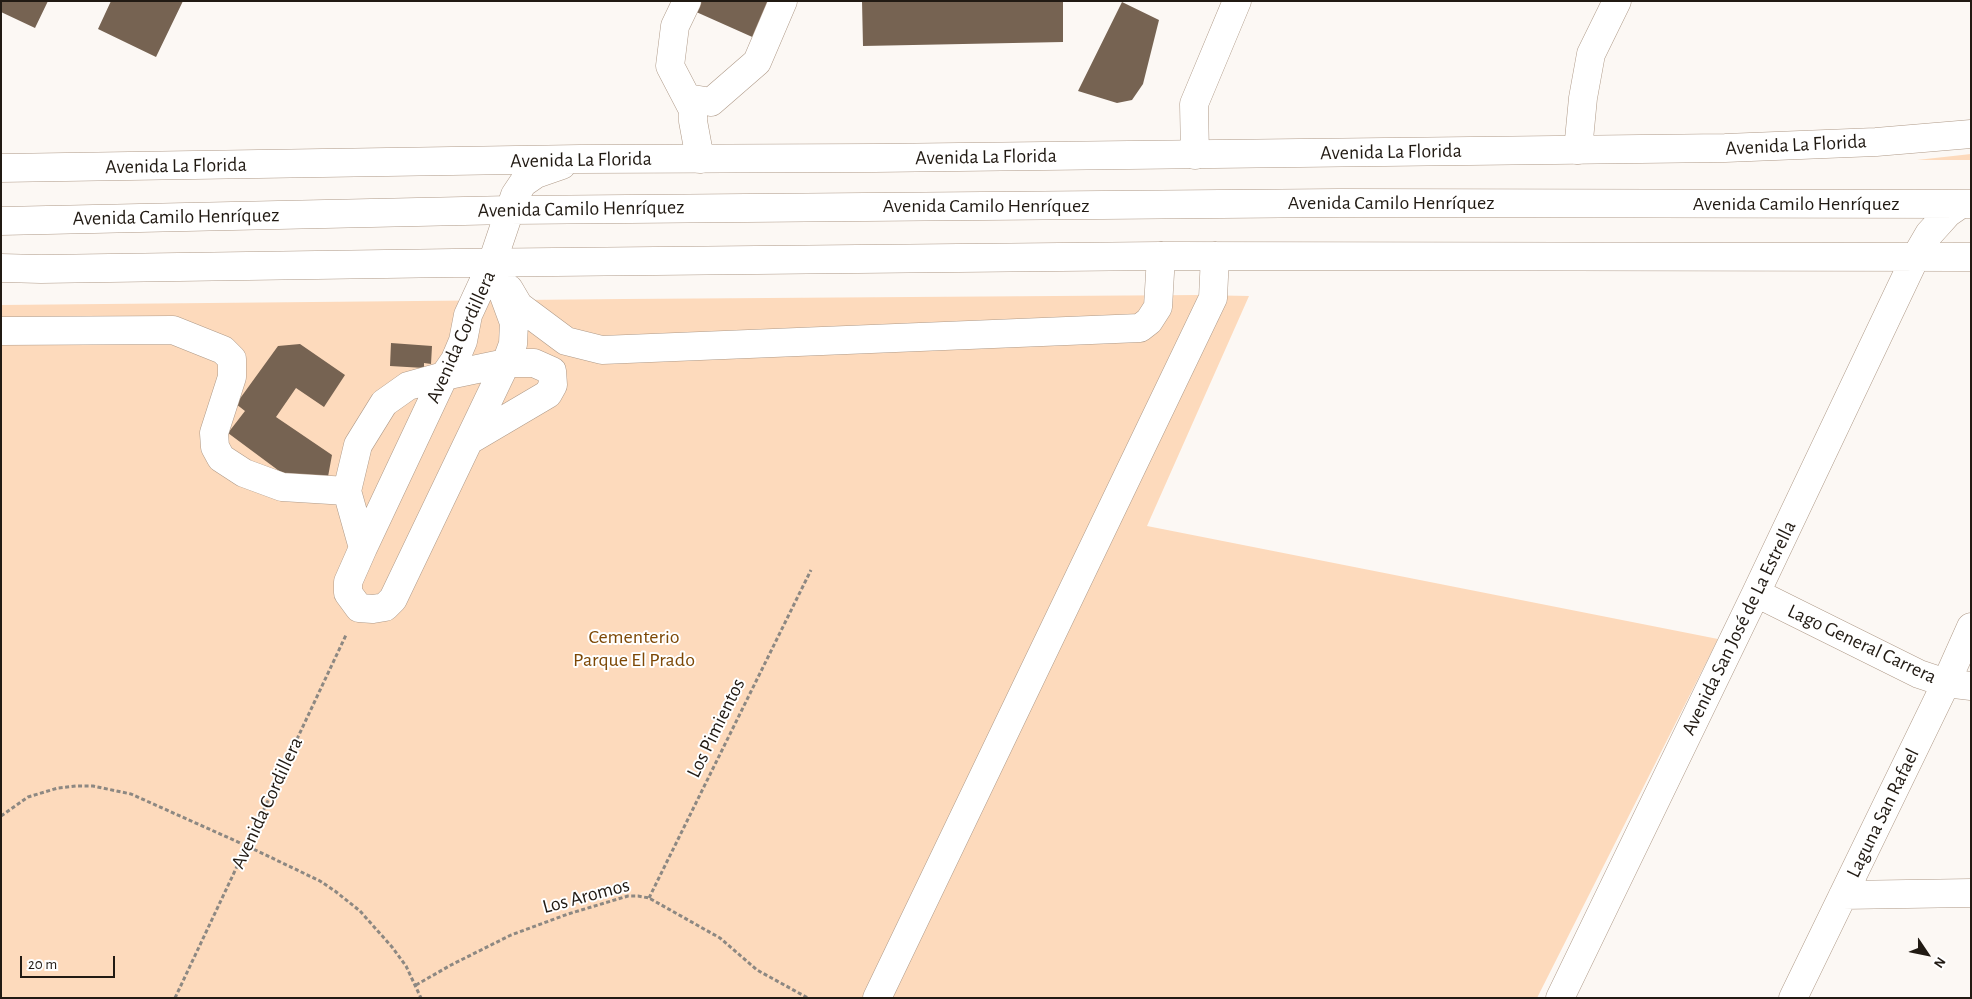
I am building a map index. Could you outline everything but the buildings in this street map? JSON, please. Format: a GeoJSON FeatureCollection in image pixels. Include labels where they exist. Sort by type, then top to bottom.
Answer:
{"type":"FeatureCollection","features":[{"type":"Feature","properties":{"kind":"main road"},"geometry":{"type":"LineString","coordinates":[[687,1],[676,26],[670,66],[693,110],[700,159]]}},
{"type":"Feature","properties":{"kind":"main road"},"geometry":{"type":"LineString","coordinates":[[687,98],[711,102],[757,62],[783,1]]}},
{"type":"Feature","properties":{"kind":"main road"},"geometry":{"type":"LineString","coordinates":[[1195,155],[1194,104],[1237,1]]}},
{"type":"Feature","properties":{"kind":"main road"},"geometry":{"type":"LineString","coordinates":[[1578,150],[1583,98],[1591,54],[1617,1]]}},
{"type":"Feature","properties":{"kind":"main road","name":"Avenida La Florida"},"geometry":{"type":"LineString","coordinates":[[1,168],[580,159],[1195,155],[1578,150],[1801,146],[1971,134]]}},
{"type":"Feature","properties":{"kind":"main road"},"geometry":{"type":"LineString","coordinates":[[492,263],[515,195],[523,183],[543,171],[580,159]]}},
{"type":"Feature","properties":{"kind":"main road","name":"Avenida Camilo Henríquez"},"geometry":{"type":"LineString","coordinates":[[1,221],[510,210],[1340,203],[1966,204]]}},
{"type":"Feature","properties":{"kind":"main road","name":"Avenida San José de La Estrella"},"geometry":{"type":"LineString","coordinates":[[1560,998],[1756,593],[1915,258],[1929,234],[1948,213],[1966,204]]}},
{"type":"Feature","properties":{"kind":"main road"},"geometry":{"type":"LineString","coordinates":[[492,263],[519,306],[566,342],[602,350],[1140,328],[1149,322],[1158,307],[1161,256]]}},
{"type":"Feature","properties":{"kind":"main road"},"geometry":{"type":"LineString","coordinates":[[1,268],[1161,256],[1971,257]]}},
{"type":"Feature","properties":{"kind":"main road"},"geometry":{"type":"LineString","coordinates":[[877,998],[1213,298],[1215,256]]}},
{"type":"Feature","properties":{"kind":"main road","name":"Avenida Cordillera"},"geometry":{"type":"LineString","coordinates":[[492,263],[514,323],[513,344],[506,363],[393,599],[385,607],[373,609],[359,608],[348,593],[348,582],[444,376],[455,360],[463,341],[468,315],[492,263]]}},
{"type":"Feature","properties":{"kind":"main road"},"geometry":{"type":"LineString","coordinates":[[1,331],[174,330],[223,350],[232,359],[232,377],[214,433],[215,447],[221,458],[244,473],[282,487],[347,491]]}},
{"type":"Feature","properties":{"kind":"main road"},"geometry":{"type":"LineString","coordinates":[[363,548],[347,491],[358,445],[384,403],[408,386],[444,376],[506,363],[534,363],[552,371],[553,386],[548,394],[470,440]]}},
{"type":"Feature","properties":{"kind":"main road","name":"Lago General Carrera"},"geometry":{"type":"LineString","coordinates":[[1756,593],[1920,674],[1958,685]]}},
{"type":"Feature","properties":{"kind":"main road","name":"Laguna San Rafael"},"geometry":{"type":"LineString","coordinates":[[1792,998],[1843,895],[1958,685],[1971,627]]}},
{"type":"Feature","properties":{"kind":"main road"},"geometry":{"type":"LineString","coordinates":[[1843,895],[1971,893]]}},
{"type":"Feature","properties":{"kind":"path","name":"Los Pimientos"},"geometry":{"type":"LineString","coordinates":[[649,898],[811,570]]}},
{"type":"Feature","properties":{"kind":"path","name":"Avenida Cordillera"},"geometry":{"type":"LineString","coordinates":[[175,998],[359,608]]}},
{"type":"Feature","properties":{"kind":"path"},"geometry":{"type":"LineString","coordinates":[[1,816],[28,797],[43,791],[76,786],[94,786],[131,794],[320,881],[346,899],[387,940],[406,966],[421,998]]}},
{"type":"Feature","properties":{"kind":"path","name":"Los Aromos"},"geometry":{"type":"LineString","coordinates":[[416,985],[484,947],[539,924],[628,896],[638,896],[649,898],[720,938],[757,970],[808,998]]}},
{"type":"Feature","properties":{"kind":"green space"},"geometry":{"type":"Polygon","coordinates":[[[1971,154],[1971,160],[1917,160],[1971,154]]]}},
{"type":"Feature","properties":{"kind":"green space","name":"Cementerio Parque El Prado"},"geometry":{"type":"Polygon","coordinates":[[[1249,296],[1147,526],[1718,639],[1537,998],[1,998],[1,305],[1249,296]]]}}]}
